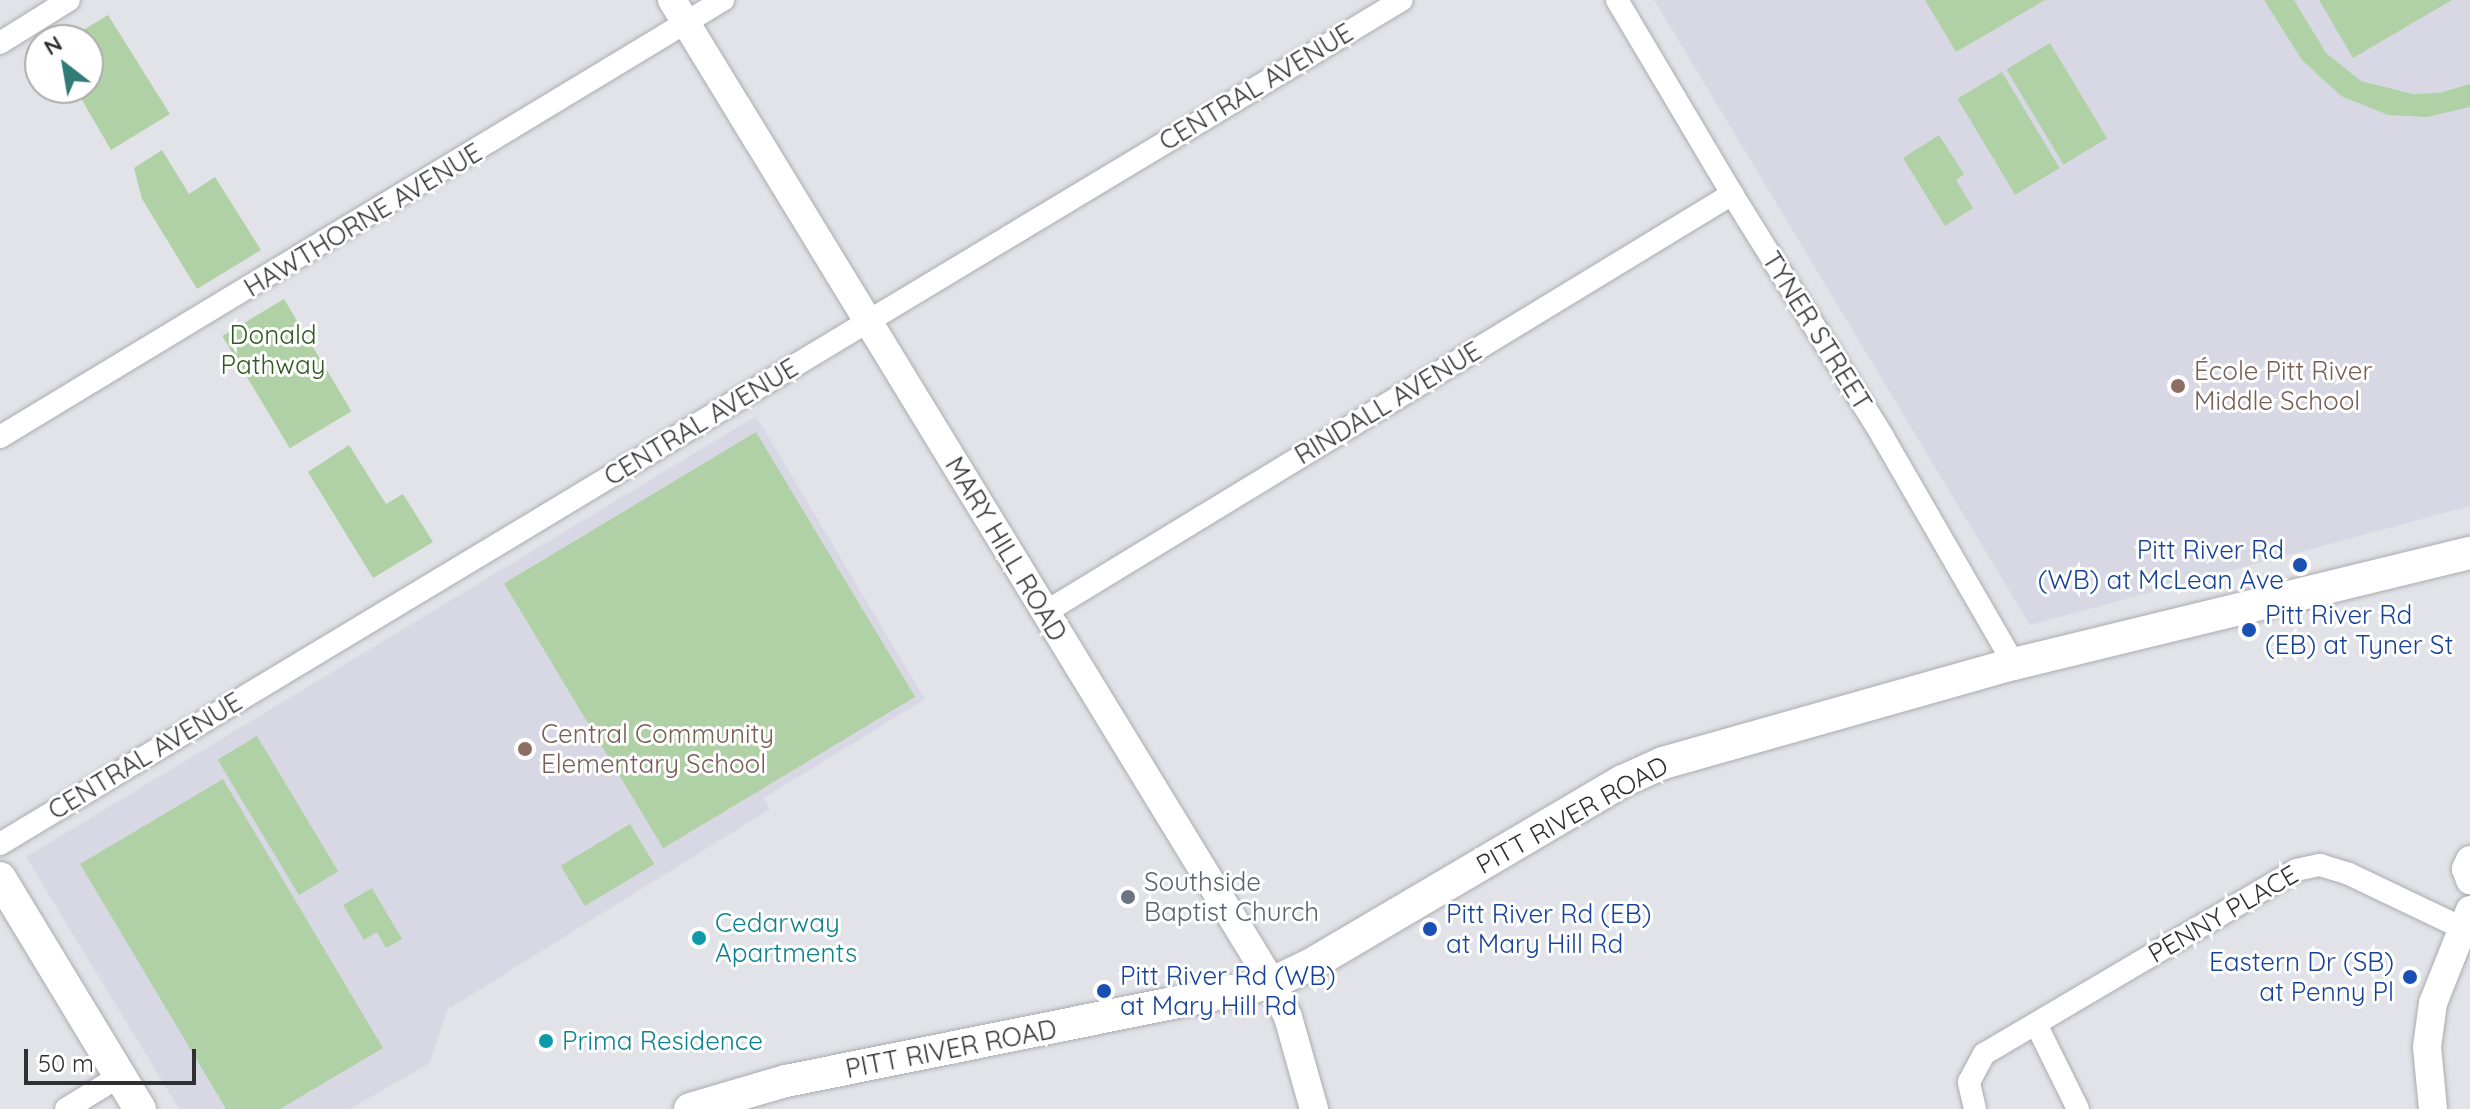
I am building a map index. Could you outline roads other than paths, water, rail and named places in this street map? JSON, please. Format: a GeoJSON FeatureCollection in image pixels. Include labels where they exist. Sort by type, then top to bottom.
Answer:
{"type":"FeatureCollection","features":[{"type":"Feature","properties":{"kind":"main road","name":"PITT RIVER ROAD"},"geometry":{"type":"LineString","coordinates":[[690,1109],[786,1081],[1272,983],[1301,971],[1623,781],[1663,763],[2014,664],[2470,555]]}},
{"type":"Feature","properties":{"kind":"main road"},"geometry":{"type":"LineString","coordinates":[[0,878],[140,1109]]}},
{"type":"Feature","properties":{"kind":"street"},"geometry":{"type":"LineString","coordinates":[[0,43],[69,0]]}},
{"type":"Feature","properties":{"kind":"street","name":"HAWTHORNE AVENUE"},"geometry":{"type":"LineString","coordinates":[[0,437],[679,11],[723,0]]}},
{"type":"Feature","properties":{"kind":"street","name":"CENTRAL AVENUE"},"geometry":{"type":"LineString","coordinates":[[0,844],[1402,0]]}},
{"type":"Feature","properties":{"kind":"street","name":"TYNER STREET"},"geometry":{"type":"LineString","coordinates":[[1617,0],[1732,194],[1883,437],[2014,664]]}},
{"type":"Feature","properties":{"kind":"street","name":"MARY HILL ROAD"},"geometry":{"type":"LineString","coordinates":[[679,11],[1272,983],[1293,1032],[1314,1109]]}},
{"type":"Feature","properties":{"kind":"street","name":"RINDALL AVENUE"},"geometry":{"type":"LineString","coordinates":[[1044,613],[1732,194]]}},
{"type":"Feature","properties":{"kind":"street"},"geometry":{"type":"LineString","coordinates":[[2470,860],[2466,869],[2470,880]]}},
{"type":"Feature","properties":{"kind":"street","name":"PENNY PLACE"},"geometry":{"type":"LineString","coordinates":[[1975,1109],[1969,1082],[1984,1054],[2296,870],[2310,865],[2372,883],[2465,919]]}},
{"type":"Feature","properties":{"kind":"street"},"geometry":{"type":"LineString","coordinates":[[2433,1109],[2427,1047],[2429,1027],[2438,989],[2465,919]]}},
{"type":"Feature","properties":{"kind":"street"},"geometry":{"type":"LineString","coordinates":[[2036,1024],[2078,1109]]}},
{"type":"Feature","properties":{"kind":"street"},"geometry":{"type":"LineString","coordinates":[[66,1109],[120,1076]]}},
{"type":"Feature","properties":{"kind":"place","name":"École Pitt River Middle School"},"geometry":{"type":"Point","coordinates":[2178,386]}},
{"type":"Feature","properties":{"kind":"place","name":"Pitt River Rd (WB) at McLean Ave"},"geometry":{"type":"Point","coordinates":[2300,565]}},
{"type":"Feature","properties":{"kind":"place","name":"Pitt River Rd (EB) at Tyner St"},"geometry":{"type":"Point","coordinates":[2249,630]}},
{"type":"Feature","properties":{"kind":"place","name":"Central Community Elementary School"},"geometry":{"type":"Point","coordinates":[525,749]}},
{"type":"Feature","properties":{"kind":"place","name":"Southside Baptist Church"},"geometry":{"type":"Point","coordinates":[1128,897]}},
{"type":"Feature","properties":{"kind":"place","name":"Pitt River Rd (EB) at Mary Hill Rd"},"geometry":{"type":"Point","coordinates":[1430,929]}},
{"type":"Feature","properties":{"kind":"place","name":"Cedarway Apartments"},"geometry":{"type":"Point","coordinates":[699,938]}},
{"type":"Feature","properties":{"kind":"place","name":"Eastern Dr (SB) at Penny Pl"},"geometry":{"type":"Point","coordinates":[2410,977]}},
{"type":"Feature","properties":{"kind":"place","name":"Pitt River Rd (WB) at Mary Hill Rd"},"geometry":{"type":"Point","coordinates":[1104,991]}},
{"type":"Feature","properties":{"kind":"place","name":"Prima Residence"},"geometry":{"type":"Point","coordinates":[546,1041]}},
{"type":"Feature","properties":{"kind":"park label","name":"Donald Pathway"},"geometry":{"type":"Point","coordinates":[273,350]}}]}
